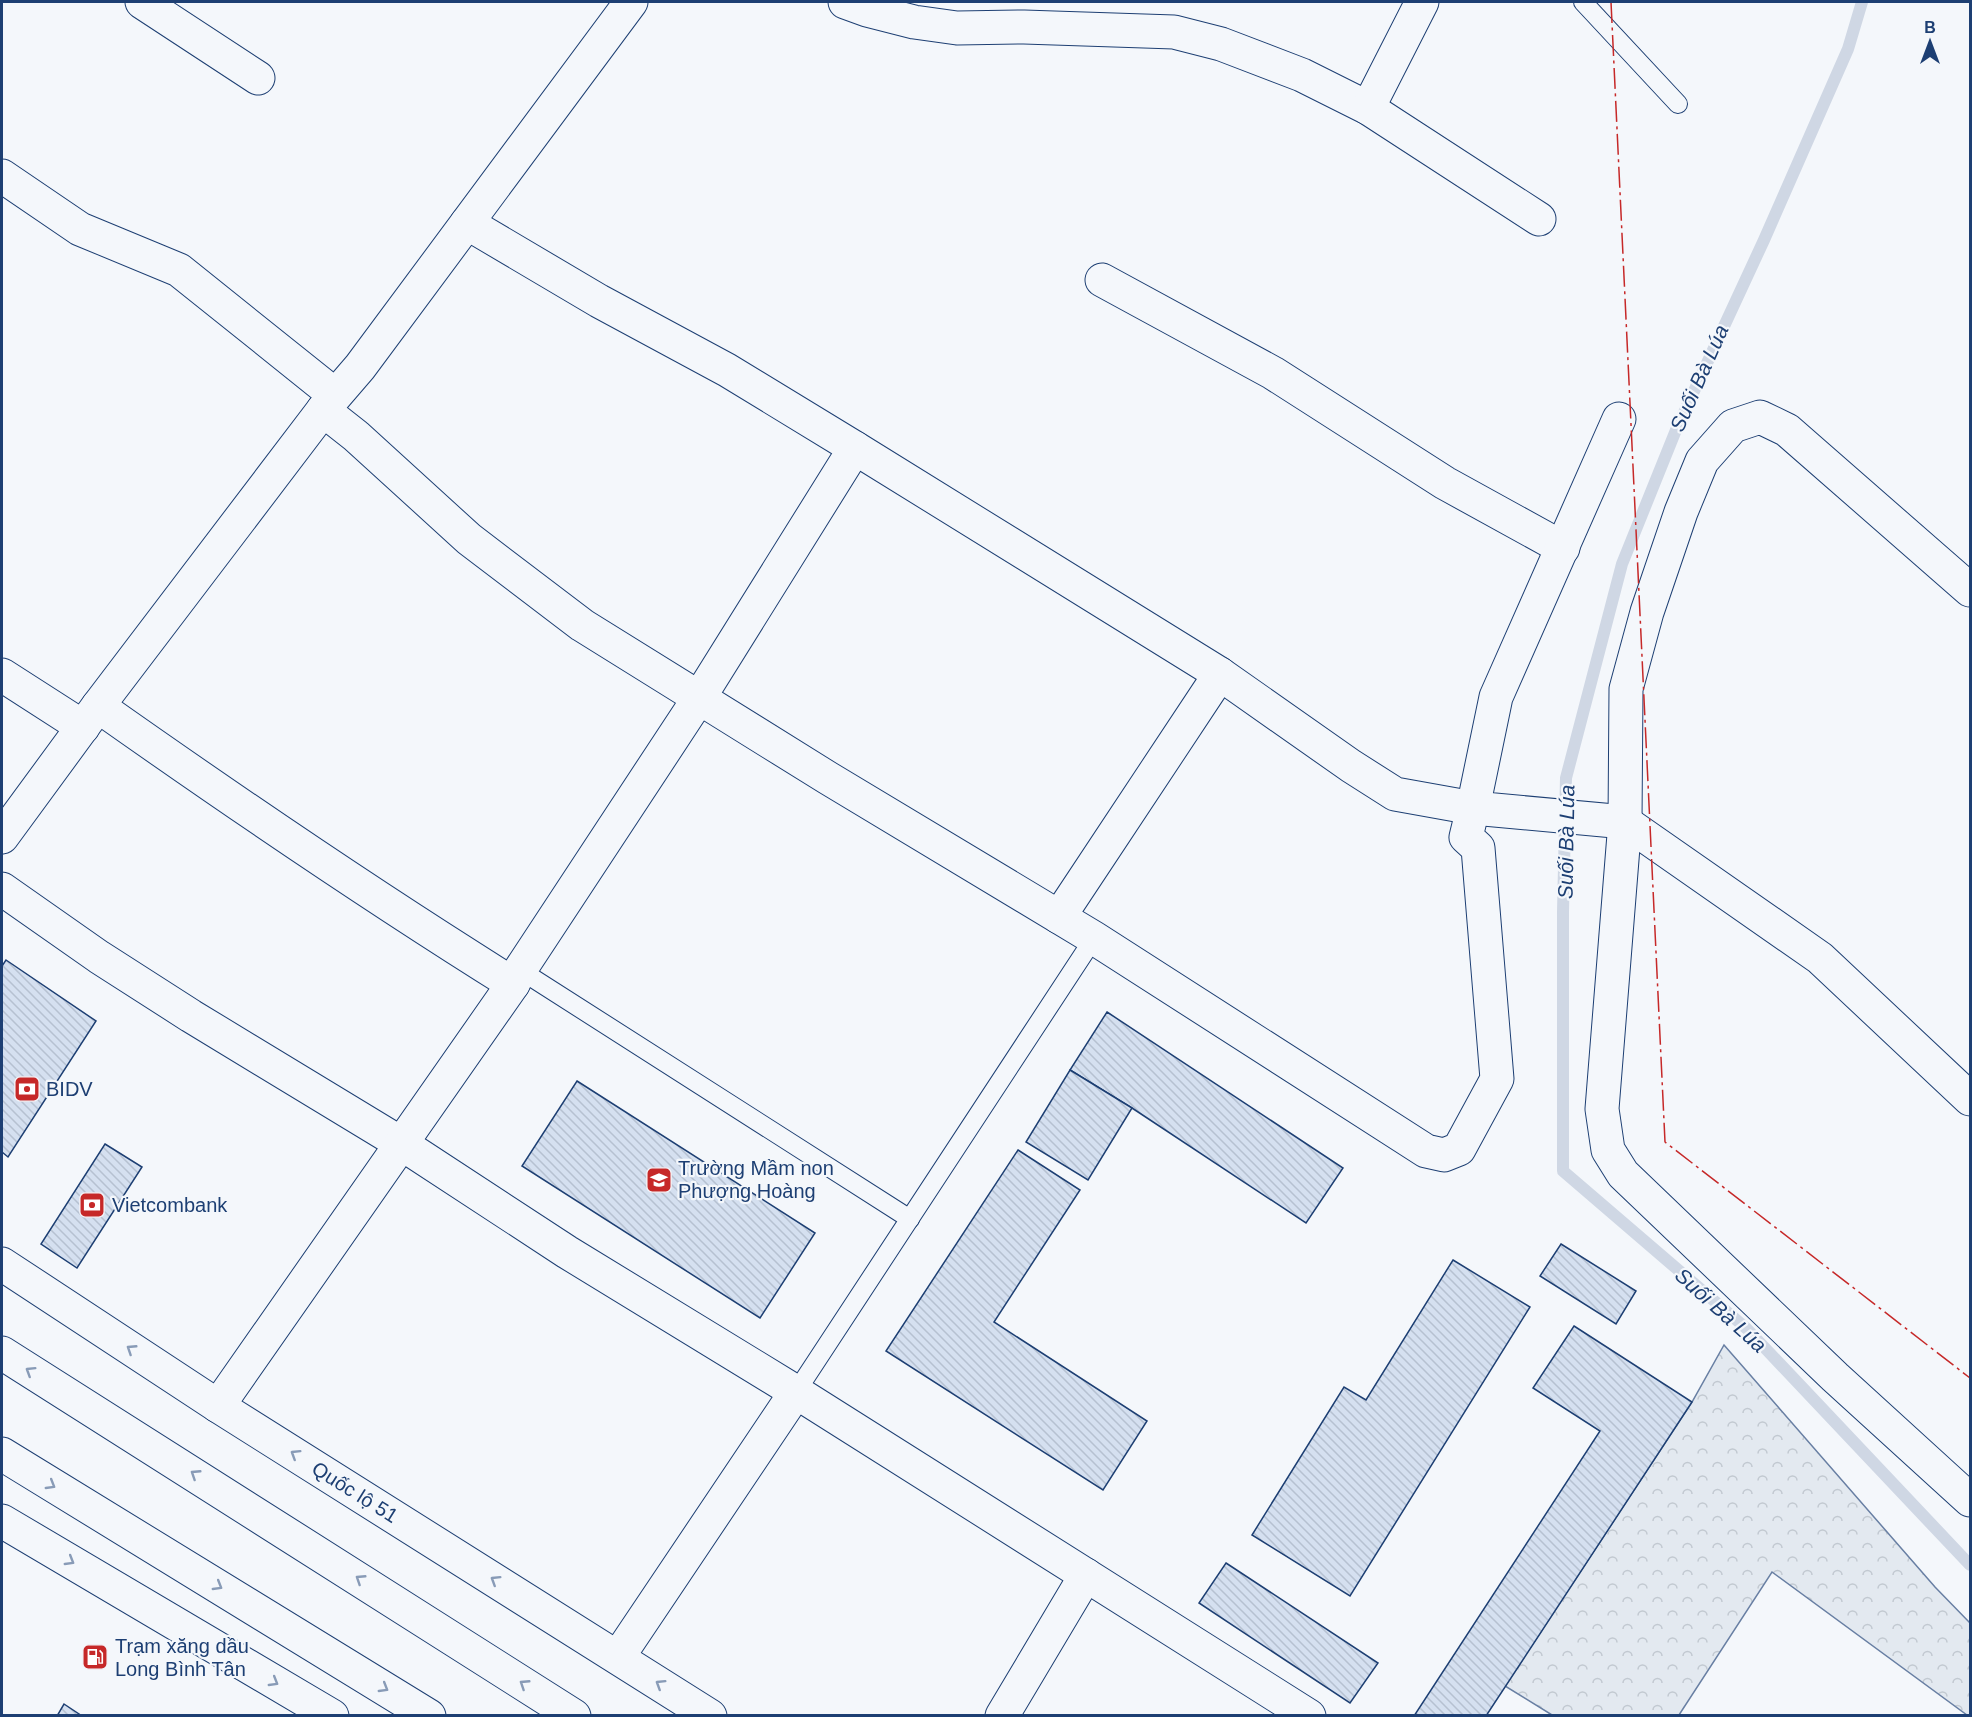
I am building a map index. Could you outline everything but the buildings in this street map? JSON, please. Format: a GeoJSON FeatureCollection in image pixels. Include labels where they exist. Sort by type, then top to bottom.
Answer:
{"type":"FeatureCollection","features":[{"type":"Feature","properties":{"kind":"main road"},"geometry":{"type":"LineString","coordinates":[[142,2],[258,78]]}},
{"type":"Feature","properties":{"kind":"main road"},"geometry":{"type":"LineString","coordinates":[[2,837],[329,402],[360,367],[631,2]]}},
{"type":"Feature","properties":{"kind":"main road"},"geometry":{"type":"LineString","coordinates":[[845,2],[914,22],[957,28],[1024,27],[1174,32],[1221,44],[1302,75],[1368,108],[1539,219]]}},
{"type":"Feature","properties":{"kind":"main road"},"geometry":{"type":"LineString","coordinates":[[1368,108],[1422,2]]}},
{"type":"Feature","properties":{"kind":"main road"},"geometry":{"type":"LineString","coordinates":[[2,176],[80,229],[179,270],[329,402],[356,436],[469,539],[582,625],[1094,938],[1426,1151],[1444,1155],[1459,1149],[1497,1079],[1478,848],[1466,837],[1496,697],[1618,419]]}},
{"type":"Feature","properties":{"kind":"main road"},"geometry":{"type":"LineString","coordinates":[[467,223],[599,301],[727,370],[855,448],[1220,674],[1395,794],[1473,808],[1624,822],[1820,958],[1971,1099]]}},
{"type":"Feature","properties":{"kind":"main road"},"geometry":{"type":"LineString","coordinates":[[1102,280],[1273,373],[1445,483],[1563,548]]}},
{"type":"Feature","properties":{"kind":"main road"},"geometry":{"type":"LineString","coordinates":[[1971,590],[1787,430],[1760,417],[1732,426],[1702,461],[1681,512],[1641,634],[1626,689],[1624,822],[1602,1109],[1608,1150],[1623,1174],[1835,1377],[1971,1500]]}},
{"type":"Feature","properties":{"kind":"main road"},"geometry":{"type":"LineString","coordinates":[[218,1406],[516,977],[699,698],[855,448]]}},
{"type":"Feature","properties":{"kind":"main road"},"geometry":{"type":"LineString","coordinates":[[1059,917],[1220,674]]}},
{"type":"Feature","properties":{"kind":"main road"},"geometry":{"type":"LineString","coordinates":[[2,675],[91,717],[231,800],[343,875],[516,977]]}},
{"type":"Feature","properties":{"kind":"main road"},"geometry":{"type":"LineString","coordinates":[[2,889],[99,957],[182,1010],[402,1144],[567,1252],[796,1392],[1309,1716]]}},
{"type":"Feature","properties":{"kind":"main road","name":"Quốc lộ 51"},"geometry":{"type":"LineString","coordinates":[[2,1264],[218,1406],[710,1716]]}},
{"type":"Feature","properties":{"kind":"main road"},"geometry":{"type":"LineString","coordinates":[[2,1353],[574,1716]]}},
{"type":"Feature","properties":{"kind":"main road"},"geometry":{"type":"LineString","coordinates":[[618,1657],[796,1392]]}},
{"type":"Feature","properties":{"kind":"main road"},"geometry":{"type":"LineString","coordinates":[[2,1454],[429,1716]]}},
{"type":"Feature","properties":{"kind":"main road"},"geometry":{"type":"LineString","coordinates":[[2,1521],[332,1716]]}},
{"type":"Feature","properties":{"kind":"main road"},"geometry":{"type":"LineString","coordinates":[[1002,1716],[1086,1575]]}},
{"type":"Feature","properties":{"kind":"lane"},"geometry":{"type":"LineString","coordinates":[[1583,2],[1678,104]]}},
{"type":"Feature","properties":{"kind":"lane"},"geometry":{"type":"LineString","coordinates":[[796,1392],[1094,938]]}},
{"type":"Feature","properties":{"kind":"lane"},"geometry":{"type":"LineString","coordinates":[[516,977],[910,1219]]}},
{"type":"Feature","properties":{"kind":"green space"},"geometry":{"type":"Polygon","coordinates":[[[1724,1345],[1935,1587],[1970,1623],[1970,1715],[1772,1572],[1679,1715],[1552,1715],[1505,1686],[1692,1402],[1724,1345]]]}},
{"type":"Feature","properties":{"kind":"waterway","name":"Suối Bà Lúa"},"geometry":{"type":"LineString","coordinates":[[1862,2],[1848,49],[1764,240],[1676,430],[1622,564],[1566,778],[1563,912],[1563,1171],[1747,1329],[1970,1565]]}},
{"type":"Feature","properties":{"kind":"power"},"geometry":{"type":"LineString","coordinates":[[1611,2],[1665,1142],[1970,1378]]}},
{"type":"Feature","properties":{"kind":"place","name":"BIDV"},"geometry":{"type":"Point","coordinates":[27,1089]}},
{"type":"Feature","properties":{"kind":"place","name":"Trường Mầm non Phượng Hoàng"},"geometry":{"type":"Point","coordinates":[659,1180]}},
{"type":"Feature","properties":{"kind":"place","name":"Vietcombank"},"geometry":{"type":"Point","coordinates":[92,1205]}},
{"type":"Feature","properties":{"kind":"place","name":"Trạm xăng dầu Long Bình Tân"},"geometry":{"type":"Point","coordinates":[95,1657]}}]}
